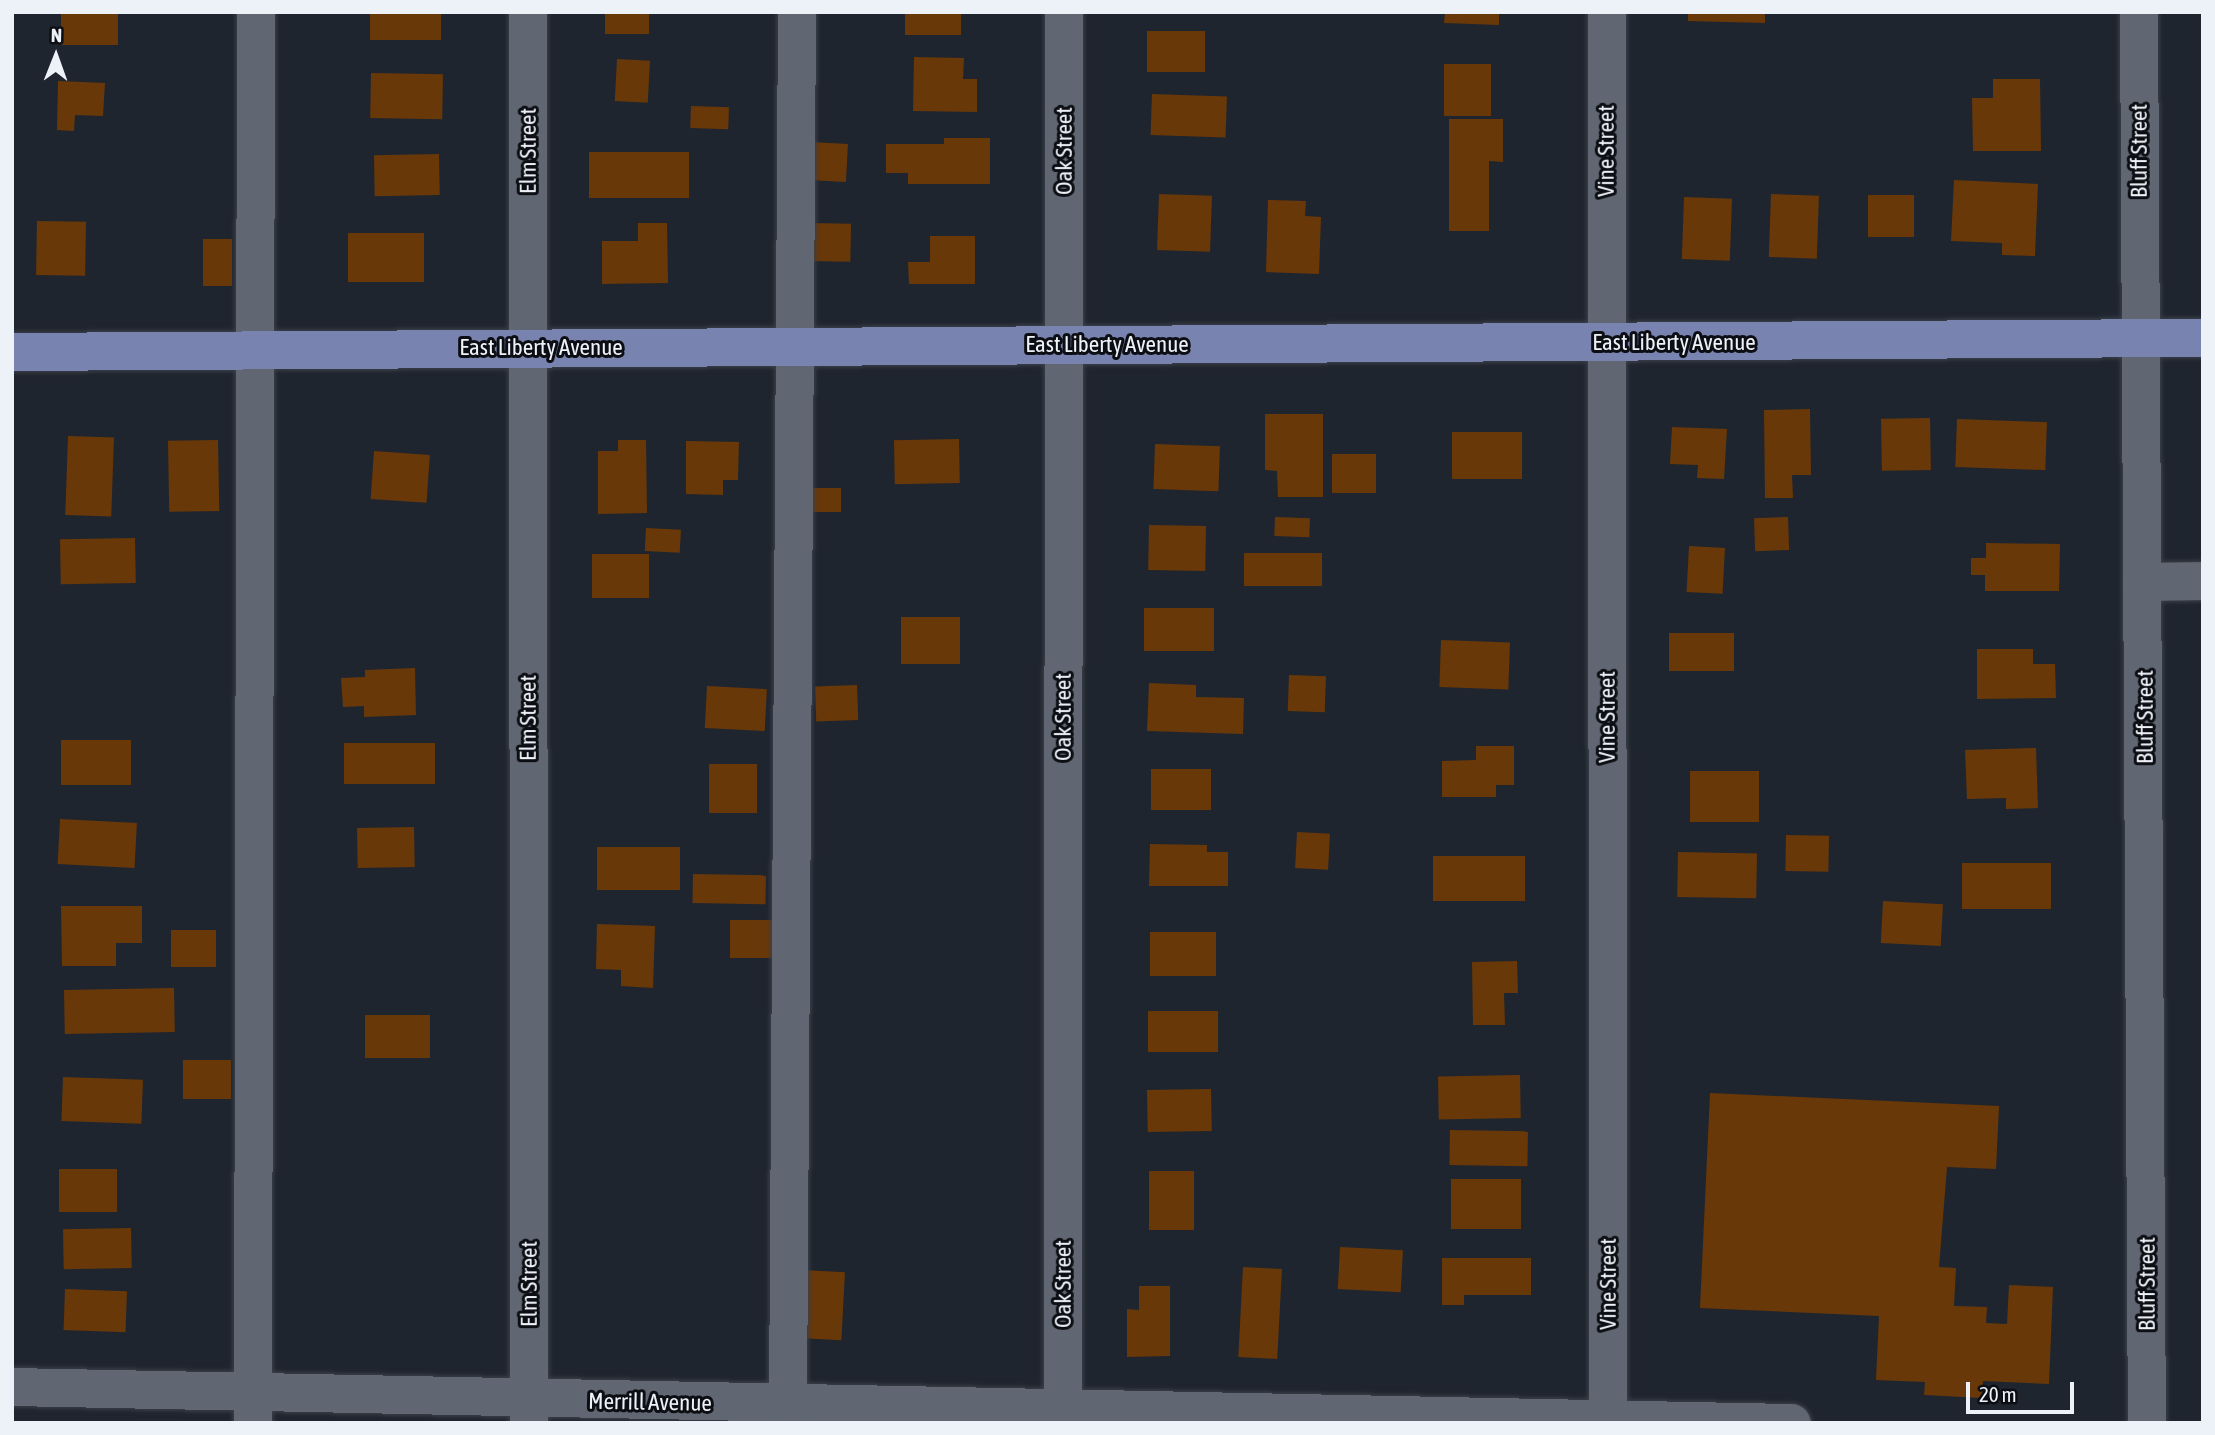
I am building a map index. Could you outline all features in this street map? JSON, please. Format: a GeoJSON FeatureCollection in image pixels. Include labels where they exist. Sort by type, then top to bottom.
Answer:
{"type":"FeatureCollection","features":[{"type":"Feature","properties":{"kind":"main road","name":"East Liberty Avenue"},"geometry":{"type":"LineString","coordinates":[[12,352],[527,346],[2203,338]]}},
{"type":"Feature","properties":{"kind":"street"},"geometry":{"type":"LineString","coordinates":[[253,1408],[256,12]]}},
{"type":"Feature","properties":{"kind":"street","name":"Elm Street"},"geometry":{"type":"LineString","coordinates":[[528,12],[529,1411]]}},
{"type":"Feature","properties":{"kind":"street"},"geometry":{"type":"LineString","coordinates":[[788,1404],[798,346],[797,12]]}},
{"type":"Feature","properties":{"kind":"street","name":"Oak Street"},"geometry":{"type":"LineString","coordinates":[[1063,1414],[1064,12]]}},
{"type":"Feature","properties":{"kind":"street","name":"Vine Street"},"geometry":{"type":"LineString","coordinates":[[1606,12],[1608,1421]]}},
{"type":"Feature","properties":{"kind":"street","name":"Bluff Street"},"geometry":{"type":"LineString","coordinates":[[2139,12],[2139,340],[2145,582],[2147,1423]]}},
{"type":"Feature","properties":{"kind":"street"},"geometry":{"type":"LineString","coordinates":[[2145,582],[2203,581]]}},
{"type":"Feature","properties":{"kind":"street","name":"Merrill Avenue"},"geometry":{"type":"LineString","coordinates":[[12,1387],[253,1408],[529,1411],[788,1404],[1063,1414],[1792,1423]]}},
{"type":"Feature","properties":{"kind":"building"},"geometry":{"type":"Polygon","coordinates":[[[61,12],[118,12],[118,45],[61,45],[61,12]]]}},
{"type":"Feature","properties":{"kind":"building"},"geometry":{"type":"Polygon","coordinates":[[[370,12],[441,12],[441,40],[370,40],[370,12]]]}},
{"type":"Feature","properties":{"kind":"building"},"geometry":{"type":"Polygon","coordinates":[[[605,12],[649,12],[649,34],[605,34],[605,12]]]}},
{"type":"Feature","properties":{"kind":"building"},"geometry":{"type":"Polygon","coordinates":[[[905,12],[961,12],[961,35],[905,35],[905,12]]]}},
{"type":"Feature","properties":{"kind":"building"},"geometry":{"type":"Polygon","coordinates":[[[1445,12],[1499,12],[1499,25],[1444,23],[1445,12]]]}},
{"type":"Feature","properties":{"kind":"building"},"geometry":{"type":"Polygon","coordinates":[[[1688,12],[1765,12],[1765,23],[1688,21],[1688,12]]]}},
{"type":"Feature","properties":{"kind":"building"},"geometry":{"type":"Polygon","coordinates":[[[1147,31],[1205,31],[1205,72],[1147,72],[1147,31]]]}},
{"type":"Feature","properties":{"kind":"building"},"geometry":{"type":"Polygon","coordinates":[[[914,57],[964,58],[963,79],[977,79],[977,112],[913,111],[914,57]]]}},
{"type":"Feature","properties":{"kind":"building"},"geometry":{"type":"Polygon","coordinates":[[[617,59],[650,61],[648,103],[615,101],[617,59]]]}},
{"type":"Feature","properties":{"kind":"building"},"geometry":{"type":"Polygon","coordinates":[[[1444,64],[1491,64],[1491,116],[1444,116],[1444,64]]]}},
{"type":"Feature","properties":{"kind":"building"},"geometry":{"type":"Polygon","coordinates":[[[371,73],[443,74],[442,119],[370,118],[371,73]]]}},
{"type":"Feature","properties":{"kind":"building"},"geometry":{"type":"Polygon","coordinates":[[[1993,79],[2040,79],[2041,151],[1973,151],[1972,98],[1993,98],[1993,79]]]}},
{"type":"Feature","properties":{"kind":"building"},"geometry":{"type":"Polygon","coordinates":[[[58,81],[105,83],[103,116],[75,115],[74,131],[57,130],[58,81]]]}},
{"type":"Feature","properties":{"kind":"building"},"geometry":{"type":"Polygon","coordinates":[[[1152,94],[1227,97],[1226,138],[1151,135],[1152,94]]]}},
{"type":"Feature","properties":{"kind":"building"},"geometry":{"type":"Polygon","coordinates":[[[691,106],[729,107],[728,129],[690,128],[691,106]]]}},
{"type":"Feature","properties":{"kind":"building"},"geometry":{"type":"Polygon","coordinates":[[[1449,119],[1503,119],[1503,162],[1489,161],[1489,231],[1449,231],[1449,119]]]}},
{"type":"Feature","properties":{"kind":"building"},"geometry":{"type":"Polygon","coordinates":[[[944,138],[990,138],[990,184],[908,184],[908,173],[886,173],[886,144],[944,144],[944,138]]]}},
{"type":"Feature","properties":{"kind":"building"},"geometry":{"type":"Polygon","coordinates":[[[811,142],[848,144],[846,182],[809,180],[811,142]]]}},
{"type":"Feature","properties":{"kind":"building"},"geometry":{"type":"Polygon","coordinates":[[[589,152],[689,152],[689,198],[589,198],[589,152]]]}},
{"type":"Feature","properties":{"kind":"building"},"geometry":{"type":"Polygon","coordinates":[[[439,154],[440,195],[375,196],[374,155],[439,154]]]}},
{"type":"Feature","properties":{"kind":"building"},"geometry":{"type":"Polygon","coordinates":[[[1954,180],[2038,184],[2035,256],[2002,255],[2002,243],[1951,241],[1954,180]]]}},
{"type":"Feature","properties":{"kind":"building"},"geometry":{"type":"Polygon","coordinates":[[[1159,194],[1212,196],[1210,252],[1157,250],[1159,194]]]}},
{"type":"Feature","properties":{"kind":"building"},"geometry":{"type":"Polygon","coordinates":[[[1771,194],[1819,196],[1817,259],[1769,257],[1771,194]]]}},
{"type":"Feature","properties":{"kind":"building"},"geometry":{"type":"Polygon","coordinates":[[[1868,195],[1914,195],[1914,237],[1868,237],[1868,195]]]}},
{"type":"Feature","properties":{"kind":"building"},"geometry":{"type":"Polygon","coordinates":[[[1684,197],[1732,199],[1730,261],[1682,259],[1684,197]]]}},
{"type":"Feature","properties":{"kind":"building"},"geometry":{"type":"Polygon","coordinates":[[[1268,200],[1306,201],[1305,216],[1321,217],[1319,274],[1266,272],[1268,200]]]}},
{"type":"Feature","properties":{"kind":"building"},"geometry":{"type":"Polygon","coordinates":[[[37,221],[86,222],[85,276],[36,275],[37,221]]]}},
{"type":"Feature","properties":{"kind":"building"},"geometry":{"type":"Polygon","coordinates":[[[638,223],[667,223],[668,283],[602,284],[602,241],[638,241],[638,223]]]}},
{"type":"Feature","properties":{"kind":"building"},"geometry":{"type":"Polygon","coordinates":[[[810,223],[851,224],[850,262],[809,261],[810,223]]]}},
{"type":"Feature","properties":{"kind":"building"},"geometry":{"type":"Polygon","coordinates":[[[348,233],[424,233],[424,282],[348,282],[348,233]]]}},
{"type":"Feature","properties":{"kind":"building"},"geometry":{"type":"Polygon","coordinates":[[[930,236],[975,236],[975,284],[909,284],[908,262],[930,262],[930,236]]]}},
{"type":"Feature","properties":{"kind":"building"},"geometry":{"type":"Polygon","coordinates":[[[203,239],[232,239],[232,286],[203,286],[203,239]]]}},
{"type":"Feature","properties":{"kind":"building"},"geometry":{"type":"Polygon","coordinates":[[[1810,409],[1811,475],[1792,475],[1793,498],[1765,498],[1764,410],[1810,409]]]}},
{"type":"Feature","properties":{"kind":"building"},"geometry":{"type":"Polygon","coordinates":[[[1265,414],[1323,414],[1323,497],[1278,497],[1277,471],[1265,470],[1265,414]]]}},
{"type":"Feature","properties":{"kind":"building"},"geometry":{"type":"Polygon","coordinates":[[[1930,418],[1931,470],[1882,471],[1881,419],[1930,418]]]}},
{"type":"Feature","properties":{"kind":"building"},"geometry":{"type":"Polygon","coordinates":[[[1957,419],[2047,422],[2045,470],[1955,467],[1957,419]]]}},
{"type":"Feature","properties":{"kind":"building"},"geometry":{"type":"Polygon","coordinates":[[[1672,427],[1727,429],[1724,479],[1697,478],[1698,465],[1670,464],[1672,427]]]}},
{"type":"Feature","properties":{"kind":"building"},"geometry":{"type":"Polygon","coordinates":[[[1452,432],[1522,432],[1522,479],[1452,479],[1452,432]]]}},
{"type":"Feature","properties":{"kind":"building"},"geometry":{"type":"Polygon","coordinates":[[[68,436],[114,438],[111,517],[65,515],[68,436]]]}},
{"type":"Feature","properties":{"kind":"building"},"geometry":{"type":"Polygon","coordinates":[[[959,439],[960,483],[895,484],[894,440],[959,439]]]}},
{"type":"Feature","properties":{"kind":"building"},"geometry":{"type":"Polygon","coordinates":[[[218,440],[219,511],[169,512],[168,441],[218,440]]]}},
{"type":"Feature","properties":{"kind":"building"},"geometry":{"type":"Polygon","coordinates":[[[618,440],[646,440],[647,513],[598,514],[598,451],[618,451],[618,440]]]}},
{"type":"Feature","properties":{"kind":"building"},"geometry":{"type":"Polygon","coordinates":[[[686,441],[739,442],[738,480],[723,480],[723,495],[686,494],[686,441]]]}},
{"type":"Feature","properties":{"kind":"building"},"geometry":{"type":"Polygon","coordinates":[[[1155,444],[1220,446],[1218,491],[1153,489],[1155,444]]]}},
{"type":"Feature","properties":{"kind":"building"},"geometry":{"type":"Polygon","coordinates":[[[374,451],[430,455],[427,503],[371,499],[374,451]]]}},
{"type":"Feature","properties":{"kind":"building"},"geometry":{"type":"Polygon","coordinates":[[[1332,454],[1376,454],[1376,493],[1332,493],[1332,454]]]}},
{"type":"Feature","properties":{"kind":"building"},"geometry":{"type":"Polygon","coordinates":[[[807,488],[841,488],[841,512],[807,512],[807,488]]]}},
{"type":"Feature","properties":{"kind":"building"},"geometry":{"type":"Polygon","coordinates":[[[1275,517],[1310,518],[1309,537],[1274,536],[1275,517]]]}},
{"type":"Feature","properties":{"kind":"building"},"geometry":{"type":"Polygon","coordinates":[[[1788,517],[1789,550],[1755,551],[1754,518],[1788,517]]]}},
{"type":"Feature","properties":{"kind":"building"},"geometry":{"type":"Polygon","coordinates":[[[1149,525],[1206,526],[1205,571],[1148,570],[1149,525]]]}},
{"type":"Feature","properties":{"kind":"building"},"geometry":{"type":"Polygon","coordinates":[[[646,528],[681,530],[680,553],[645,551],[646,528]]]}},
{"type":"Feature","properties":{"kind":"building"},"geometry":{"type":"Polygon","coordinates":[[[135,538],[136,583],[61,584],[60,539],[135,538]]]}},
{"type":"Feature","properties":{"kind":"building"},"geometry":{"type":"Polygon","coordinates":[[[1986,543],[2060,544],[2059,591],[1985,591],[1985,575],[1971,575],[1971,558],[1986,558],[1986,543]]]}},
{"type":"Feature","properties":{"kind":"building"},"geometry":{"type":"Polygon","coordinates":[[[1689,546],[1725,548],[1723,594],[1687,592],[1689,546]]]}},
{"type":"Feature","properties":{"kind":"building"},"geometry":{"type":"Polygon","coordinates":[[[1244,553],[1322,553],[1322,586],[1244,586],[1244,553]]]}},
{"type":"Feature","properties":{"kind":"building"},"geometry":{"type":"Polygon","coordinates":[[[592,554],[649,554],[649,598],[592,598],[592,554]]]}},
{"type":"Feature","properties":{"kind":"building"},"geometry":{"type":"Polygon","coordinates":[[[1144,608],[1214,608],[1214,651],[1144,651],[1144,608]]]}},
{"type":"Feature","properties":{"kind":"building"},"geometry":{"type":"Polygon","coordinates":[[[901,617],[960,617],[960,664],[901,664],[901,617]]]}},
{"type":"Feature","properties":{"kind":"building"},"geometry":{"type":"Polygon","coordinates":[[[1669,633],[1734,633],[1734,671],[1669,671],[1669,633]]]}},
{"type":"Feature","properties":{"kind":"building"},"geometry":{"type":"Polygon","coordinates":[[[1441,640],[1510,642],[1508,689],[1439,687],[1441,640]]]}},
{"type":"Feature","properties":{"kind":"building"},"geometry":{"type":"Polygon","coordinates":[[[1977,649],[2033,649],[2033,664],[2055,664],[2056,698],[1977,699],[1977,649]]]}},
{"type":"Feature","properties":{"kind":"building"},"geometry":{"type":"Polygon","coordinates":[[[415,668],[416,715],[364,717],[364,706],[343,707],[341,678],[365,677],[365,670],[415,668]]]}},
{"type":"Feature","properties":{"kind":"building"},"geometry":{"type":"Polygon","coordinates":[[[1289,675],[1326,676],[1325,712],[1288,711],[1289,675]]]}},
{"type":"Feature","properties":{"kind":"building"},"geometry":{"type":"Polygon","coordinates":[[[1149,683],[1196,685],[1196,697],[1244,698],[1243,734],[1147,731],[1149,683]]]}},
{"type":"Feature","properties":{"kind":"building"},"geometry":{"type":"Polygon","coordinates":[[[857,685],[858,720],[816,721],[815,686],[857,685]]]}},
{"type":"Feature","properties":{"kind":"building"},"geometry":{"type":"Polygon","coordinates":[[[707,686],[767,689],[765,731],[705,728],[707,686]]]}},
{"type":"Feature","properties":{"kind":"building"},"geometry":{"type":"Polygon","coordinates":[[[61,740],[131,740],[131,785],[61,785],[61,740]]]}},
{"type":"Feature","properties":{"kind":"building"},"geometry":{"type":"Polygon","coordinates":[[[344,743],[435,743],[435,784],[344,784],[344,743]]]}},
{"type":"Feature","properties":{"kind":"building"},"geometry":{"type":"Polygon","coordinates":[[[1476,746],[1514,746],[1514,785],[1496,785],[1496,797],[1442,797],[1442,761],[1476,760],[1476,746]]]}},
{"type":"Feature","properties":{"kind":"building"},"geometry":{"type":"Polygon","coordinates":[[[2036,748],[2038,808],[2006,809],[2006,798],[1967,799],[1965,750],[2036,748]]]}},
{"type":"Feature","properties":{"kind":"building"},"geometry":{"type":"Polygon","coordinates":[[[709,764],[757,764],[757,813],[709,813],[709,764]]]}},
{"type":"Feature","properties":{"kind":"building"},"geometry":{"type":"Polygon","coordinates":[[[1151,769],[1211,769],[1211,810],[1151,810],[1151,769]]]}},
{"type":"Feature","properties":{"kind":"building"},"geometry":{"type":"Polygon","coordinates":[[[1690,771],[1759,771],[1759,822],[1690,822],[1690,771]]]}},
{"type":"Feature","properties":{"kind":"building"},"geometry":{"type":"Polygon","coordinates":[[[60,819],[137,823],[135,868],[58,864],[60,819]]]}},
{"type":"Feature","properties":{"kind":"building"},"geometry":{"type":"Polygon","coordinates":[[[414,827],[415,867],[358,868],[357,828],[414,827]]]}},
{"type":"Feature","properties":{"kind":"building"},"geometry":{"type":"Polygon","coordinates":[[[1297,832],[1330,834],[1328,870],[1295,868],[1297,832]]]}},
{"type":"Feature","properties":{"kind":"building"},"geometry":{"type":"Polygon","coordinates":[[[1786,835],[1829,836],[1828,872],[1785,871],[1786,835]]]}},
{"type":"Feature","properties":{"kind":"building"},"geometry":{"type":"Polygon","coordinates":[[[1150,844],[1207,845],[1207,852],[1228,852],[1228,886],[1149,886],[1150,844]]]}},
{"type":"Feature","properties":{"kind":"building"},"geometry":{"type":"Polygon","coordinates":[[[597,847],[680,847],[680,890],[597,890],[597,847]]]}},
{"type":"Feature","properties":{"kind":"building"},"geometry":{"type":"Polygon","coordinates":[[[1678,852],[1757,853],[1756,898],[1677,897],[1678,852]]]}},
{"type":"Feature","properties":{"kind":"building"},"geometry":{"type":"Polygon","coordinates":[[[1433,856],[1525,856],[1525,901],[1433,901],[1433,856]]]}},
{"type":"Feature","properties":{"kind":"building"},"geometry":{"type":"Polygon","coordinates":[[[1962,863],[2051,863],[2051,909],[1962,909],[1962,863]]]}},
{"type":"Feature","properties":{"kind":"building"},"geometry":{"type":"Polygon","coordinates":[[[693,874],[766,875],[765,904],[692,903],[693,874]]]}},
{"type":"Feature","properties":{"kind":"building"},"geometry":{"type":"Polygon","coordinates":[[[1883,901],[1943,904],[1941,946],[1881,943],[1883,901]]]}},
{"type":"Feature","properties":{"kind":"building"},"geometry":{"type":"Polygon","coordinates":[[[61,906],[142,906],[142,943],[116,943],[116,966],[62,966],[61,906]]]}},
{"type":"Feature","properties":{"kind":"building"},"geometry":{"type":"Polygon","coordinates":[[[730,920],[774,920],[774,958],[730,958],[730,920]]]}},
{"type":"Feature","properties":{"kind":"building"},"geometry":{"type":"Polygon","coordinates":[[[597,924],[655,926],[653,988],[621,986],[621,970],[596,969],[597,924]]]}},
{"type":"Feature","properties":{"kind":"building"},"geometry":{"type":"Polygon","coordinates":[[[171,930],[216,930],[216,967],[171,967],[171,930]]]}},
{"type":"Feature","properties":{"kind":"building"},"geometry":{"type":"Polygon","coordinates":[[[1150,932],[1216,932],[1216,976],[1150,976],[1150,932]]]}},
{"type":"Feature","properties":{"kind":"building"},"geometry":{"type":"Polygon","coordinates":[[[1517,961],[1518,993],[1504,993],[1505,1025],[1473,1025],[1472,962],[1517,961]]]}},
{"type":"Feature","properties":{"kind":"building"},"geometry":{"type":"Polygon","coordinates":[[[174,988],[175,1032],[65,1034],[64,990],[174,988]]]}},
{"type":"Feature","properties":{"kind":"building"},"geometry":{"type":"Polygon","coordinates":[[[1148,1011],[1218,1011],[1218,1052],[1148,1052],[1148,1011]]]}},
{"type":"Feature","properties":{"kind":"building"},"geometry":{"type":"Polygon","coordinates":[[[365,1015],[430,1015],[430,1058],[365,1058],[365,1015]]]}},
{"type":"Feature","properties":{"kind":"building"},"geometry":{"type":"Polygon","coordinates":[[[183,1060],[231,1060],[231,1099],[183,1099],[183,1060]]]}},
{"type":"Feature","properties":{"kind":"building"},"geometry":{"type":"Polygon","coordinates":[[[1520,1075],[1521,1118],[1439,1119],[1438,1076],[1520,1075]]]}},
{"type":"Feature","properties":{"kind":"building"},"geometry":{"type":"Polygon","coordinates":[[[63,1077],[143,1080],[141,1124],[61,1121],[63,1077]]]}},
{"type":"Feature","properties":{"kind":"building"},"geometry":{"type":"Polygon","coordinates":[[[1211,1089],[1212,1131],[1148,1132],[1147,1090],[1211,1089]]]}},
{"type":"Feature","properties":{"kind":"building"},"geometry":{"type":"Polygon","coordinates":[[[1710,1093],[1999,1106],[1996,1169],[1947,1167],[1939,1267],[1956,1268],[1954,1306],[1987,1307],[1986,1323],[2007,1324],[2009,1285],[2053,1287],[2049,1384],[1983,1381],[1982,1398],[1924,1395],[1925,1382],[1876,1380],[1879,1316],[1700,1308],[1710,1093]]]}},
{"type":"Feature","properties":{"kind":"building"},"geometry":{"type":"Polygon","coordinates":[[[1450,1130],[1528,1131],[1527,1166],[1449,1165],[1450,1130]]]}},
{"type":"Feature","properties":{"kind":"building"},"geometry":{"type":"Polygon","coordinates":[[[59,1169],[117,1169],[117,1212],[59,1212],[59,1169]]]}},
{"type":"Feature","properties":{"kind":"building"},"geometry":{"type":"Polygon","coordinates":[[[1149,1171],[1194,1171],[1194,1230],[1149,1230],[1149,1171]]]}},
{"type":"Feature","properties":{"kind":"building"},"geometry":{"type":"Polygon","coordinates":[[[1451,1179],[1521,1179],[1521,1229],[1451,1229],[1451,1179]]]}},
{"type":"Feature","properties":{"kind":"building"},"geometry":{"type":"Polygon","coordinates":[[[131,1228],[132,1268],[64,1269],[63,1229],[131,1228]]]}},
{"type":"Feature","properties":{"kind":"building"},"geometry":{"type":"Polygon","coordinates":[[[1340,1247],[1403,1250],[1401,1292],[1338,1289],[1340,1247]]]}},
{"type":"Feature","properties":{"kind":"building"},"geometry":{"type":"Polygon","coordinates":[[[1442,1258],[1531,1258],[1531,1295],[1464,1295],[1464,1305],[1442,1305],[1442,1258]]]}},
{"type":"Feature","properties":{"kind":"building"},"geometry":{"type":"Polygon","coordinates":[[[1243,1267],[1282,1269],[1277,1359],[1238,1357],[1243,1267]]]}},
{"type":"Feature","properties":{"kind":"building"},"geometry":{"type":"Polygon","coordinates":[[[802,1270],[845,1272],[841,1340],[798,1338],[802,1270]]]}},
{"type":"Feature","properties":{"kind":"building"},"geometry":{"type":"Polygon","coordinates":[[[1139,1286],[1170,1286],[1170,1356],[1127,1357],[1127,1309],[1139,1310],[1139,1286]]]}},
{"type":"Feature","properties":{"kind":"building"},"geometry":{"type":"Polygon","coordinates":[[[65,1289],[127,1291],[126,1332],[64,1330],[65,1289]]]}}]}
